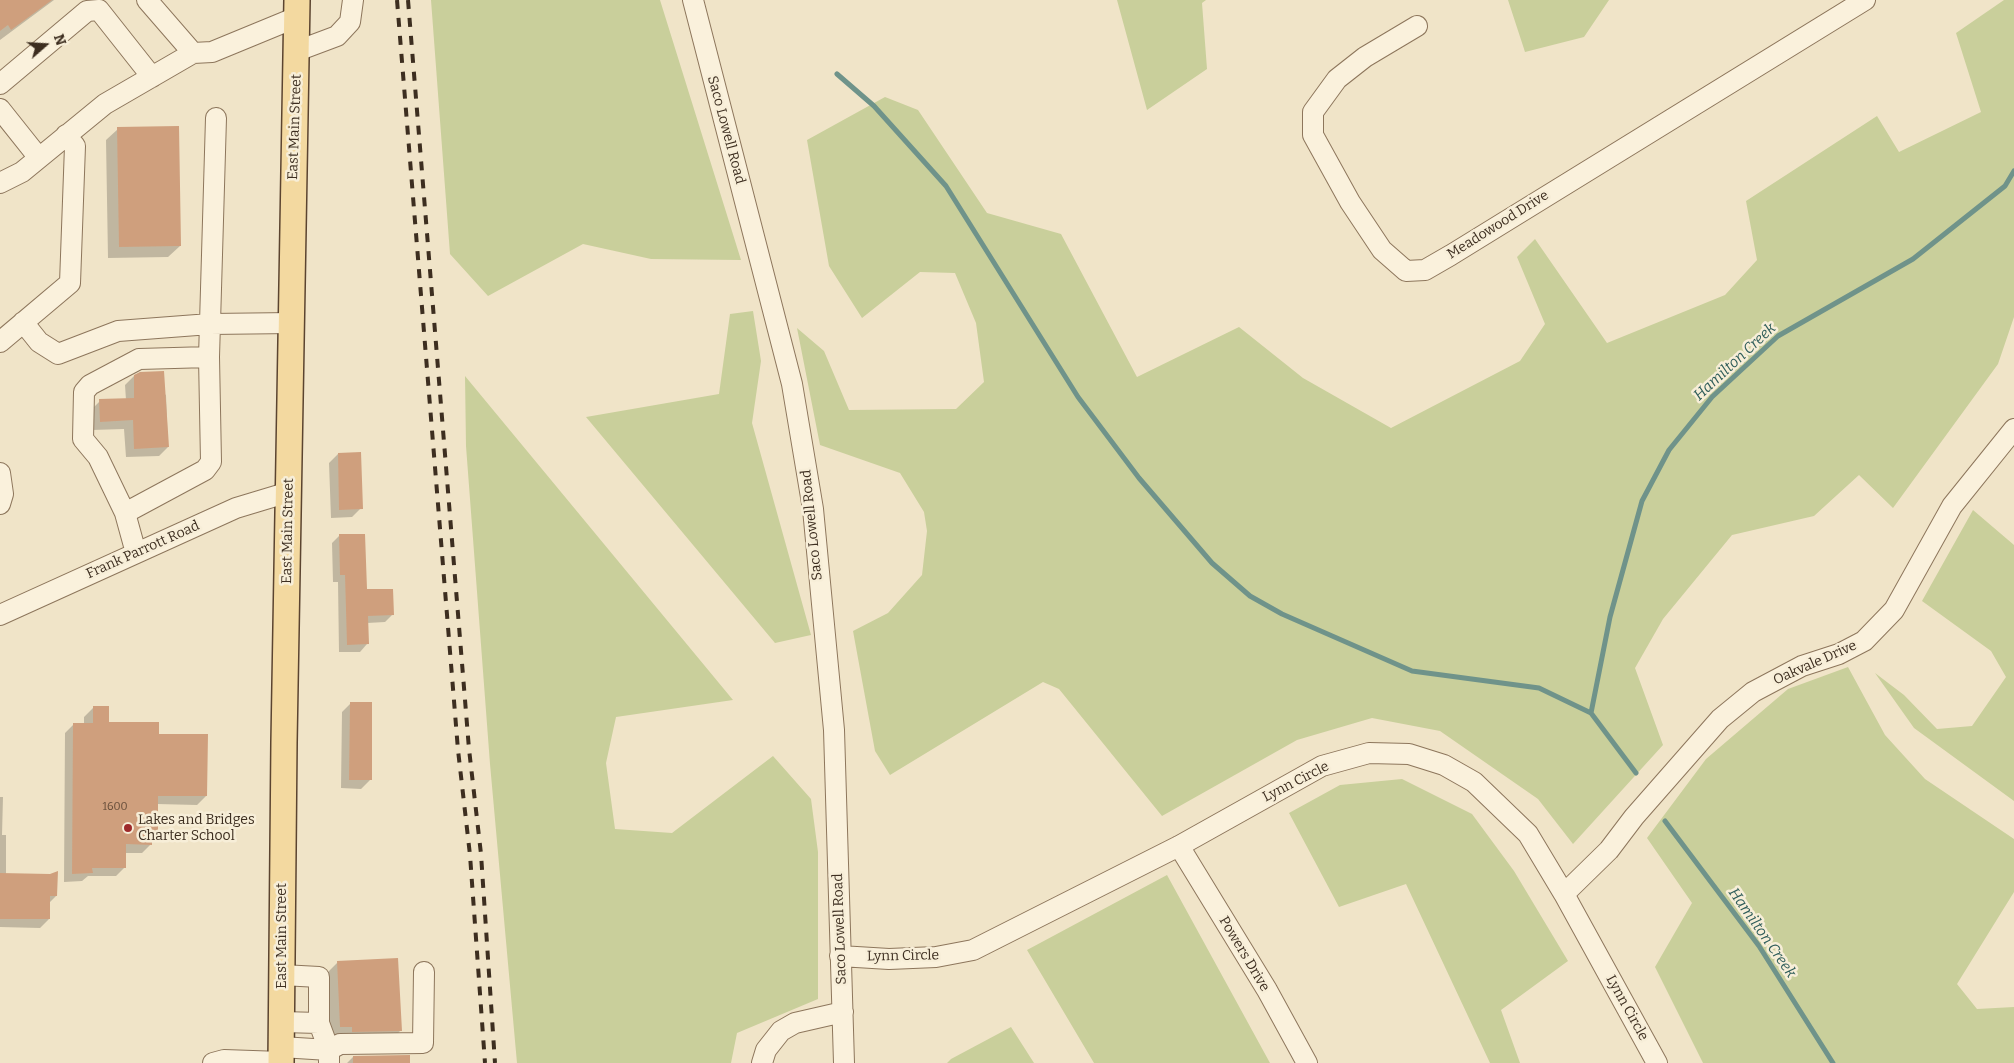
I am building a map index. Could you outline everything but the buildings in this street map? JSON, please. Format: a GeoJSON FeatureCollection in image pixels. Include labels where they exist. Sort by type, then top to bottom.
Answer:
{"type":"FeatureCollection","features":[{"type":"Feature","properties":{"kind":"main road","name":"East Main Street"},"geometry":{"type":"LineString","coordinates":[[281,1057],[297,8]]}},
{"type":"Feature","properties":{"kind":"street"},"geometry":{"type":"LineString","coordinates":[[147,0],[193,53]]}},
{"type":"Feature","properties":{"kind":"street"},"geometry":{"type":"LineString","coordinates":[[297,50],[337,36],[350,22],[353,0]]}},
{"type":"Feature","properties":{"kind":"street","name":"Saco Lowell Road"},"geometry":{"type":"LineString","coordinates":[[693,0],[792,384],[813,509],[824,643],[834,730],[844,1063]]}},
{"type":"Feature","properties":{"kind":"street","name":"Meadowood Drive"},"geometry":{"type":"LineString","coordinates":[[1417,26],[1365,57],[1337,79],[1313,112],[1314,135],[1350,202],[1382,250],[1406,271],[1425,270],[1451,255],[1865,0]]}},
{"type":"Feature","properties":{"kind":"street"},"geometry":{"type":"LineString","coordinates":[[0,183],[22,172],[105,104],[193,53],[212,52],[297,8]]}},
{"type":"Feature","properties":{"kind":"street"},"geometry":{"type":"LineString","coordinates":[[0,84],[87,12],[99,10],[152,77]]}},
{"type":"Feature","properties":{"kind":"street"},"geometry":{"type":"LineString","coordinates":[[0,109],[39,158]]}},
{"type":"Feature","properties":{"kind":"street"},"geometry":{"type":"LineString","coordinates":[[125,513],[205,470],[211,462],[209,357],[216,118]]}},
{"type":"Feature","properties":{"kind":"street"},"geometry":{"type":"LineString","coordinates":[[0,342],[70,283],[75,146],[66,136]]}},
{"type":"Feature","properties":{"kind":"street"},"geometry":{"type":"LineString","coordinates":[[23,322],[39,342],[58,354],[118,331],[210,324],[292,323]]}},
{"type":"Feature","properties":{"kind":"street"},"geometry":{"type":"LineString","coordinates":[[136,553],[125,513],[98,457],[83,439],[84,392],[90,385],[139,359],[209,357]]}},
{"type":"Feature","properties":{"kind":"street","name":"Oakvale Drive"},"geometry":{"type":"LineString","coordinates":[[1564,894],[1609,850],[1634,817],[1720,720],[1753,692],[1796,669],[1839,654],[1864,641],[1894,610],[1952,506],[2014,429]]}},
{"type":"Feature","properties":{"kind":"street"},"geometry":{"type":"LineString","coordinates":[[0,472],[3,494],[0,504]]}},
{"type":"Feature","properties":{"kind":"street","name":"Frank Parrott Road"},"geometry":{"type":"LineString","coordinates":[[0,615],[236,508],[289,492]]}},
{"type":"Feature","properties":{"kind":"street","name":"Lynn Circle"},"geometry":{"type":"LineString","coordinates":[[840,956],[888,959],[936,957],[973,950],[1179,846],[1322,766],[1369,753],[1409,754],[1444,765],[1474,782],[1528,834],[1564,894],[1658,1063]]}},
{"type":"Feature","properties":{"kind":"street","name":"Powers Drive"},"geometry":{"type":"LineString","coordinates":[[1179,846],[1267,990],[1307,1063]]}},
{"type":"Feature","properties":{"kind":"street"},"geometry":{"type":"LineString","coordinates":[[215,1062],[281,1057],[329,1056],[340,1044],[423,1042],[424,972]]}},
{"type":"Feature","properties":{"kind":"street"},"geometry":{"type":"LineString","coordinates":[[282,975],[319,978],[318,1023],[329,1056]]}},
{"type":"Feature","properties":{"kind":"street"},"geometry":{"type":"LineString","coordinates":[[762,1063],[766,1050],[781,1031],[795,1023],[843,1012]]}},
{"type":"Feature","properties":{"kind":"street"},"geometry":{"type":"LineString","coordinates":[[282,1022],[318,1023]]}},
{"type":"Feature","properties":{"kind":"green space"},"geometry":{"type":"Polygon","coordinates":[[[431,0],[660,0],[741,260],[651,259],[583,244],[488,296],[450,254],[431,0]]]}},
{"type":"Feature","properties":{"kind":"green space"},"geometry":{"type":"Polygon","coordinates":[[[1117,0],[1206,0],[1202,3],[1207,69],[1147,110],[1117,0]]]}},
{"type":"Feature","properties":{"kind":"green space"},"geometry":{"type":"Polygon","coordinates":[[[1508,0],[1609,0],[1584,37],[1525,52],[1508,0]]]}},
{"type":"Feature","properties":{"kind":"green space"},"geometry":{"type":"Polygon","coordinates":[[[2004,0],[2014,0],[2014,317],[1998,364],[1893,508],[1859,475],[1814,516],[1732,535],[1663,619],[1635,668],[1663,745],[1573,844],[1538,799],[1440,731],[1372,718],[1297,740],[1162,816],[1059,689],[1043,682],[890,775],[875,751],[853,631],[888,613],[922,575],[927,531],[924,512],[900,473],[820,445],[797,328],[824,351],[849,410],[956,409],[984,382],[976,323],[955,273],[920,272],[862,318],[829,266],[807,140],[885,97],[918,110],[987,213],[1061,234],[1137,377],[1239,327],[1303,378],[1391,428],[1520,361],[1545,324],[1517,257],[1535,239],[1607,343],[1725,295],[1757,260],[1746,201],[1877,116],[1899,152],[1981,112],[1956,33],[2004,0]]]}},
{"type":"Feature","properties":{"kind":"green space"},"geometry":{"type":"Polygon","coordinates":[[[753,311],[761,361],[752,423],[811,635],[775,643],[586,417],[719,394],[730,314],[753,311]]]}},
{"type":"Feature","properties":{"kind":"green space"},"geometry":{"type":"Polygon","coordinates":[[[465,376],[733,700],[616,717],[606,763],[615,829],[672,833],[773,756],[811,799],[818,852],[818,999],[737,1033],[731,1063],[517,1063],[490,764],[466,446],[465,376]]]}},
{"type":"Feature","properties":{"kind":"green space"},"geometry":{"type":"Polygon","coordinates":[[[1973,510],[2014,545],[2014,801],[1914,728],[1875,673],[1904,695],[1937,729],[1972,726],[2006,677],[1991,651],[1922,601],[1973,510]]]}},
{"type":"Feature","properties":{"kind":"green space"},"geometry":{"type":"Polygon","coordinates":[[[1848,667],[1885,735],[1925,779],[2014,839],[2014,892],[1957,984],[1977,1009],[2014,1007],[2014,1063],[1703,1063],[1655,967],[1692,903],[1647,838],[1706,759],[1788,689],[1848,667]]]}},
{"type":"Feature","properties":{"kind":"green space"},"geometry":{"type":"Polygon","coordinates":[[[1402,779],[1472,814],[1514,871],[1568,961],[1501,1010],[1520,1063],[1490,1063],[1406,884],[1339,907],[1289,813],[1340,785],[1402,779]]]}},
{"type":"Feature","properties":{"kind":"green space"},"geometry":{"type":"Polygon","coordinates":[[[1167,875],[1270,1063],[1094,1063],[1027,950],[1167,875]]]}},
{"type":"Feature","properties":{"kind":"green space"},"geometry":{"type":"Polygon","coordinates":[[[1011,1027],[1034,1063],[947,1063],[951,1059],[1011,1027]]]}},
{"type":"Feature","properties":{"kind":"waterway"},"geometry":{"type":"LineString","coordinates":[[837,74],[874,106],[946,186],[1078,397],[1139,478],[1212,563],[1250,596],[1282,614],[1412,671],[1539,688],[1591,713],[1636,773]]}},
{"type":"Feature","properties":{"kind":"waterway","name":"Hamilton Creek"},"geometry":{"type":"LineString","coordinates":[[1591,713],[1610,617],[1642,501],[1669,450],[1712,397],[1778,336],[1913,259],[2005,186],[2014,171]]}},
{"type":"Feature","properties":{"kind":"waterway","name":"Hamilton Creek"},"geometry":{"type":"LineString","coordinates":[[1665,821],[1759,946],[1833,1063]]}},
{"type":"Feature","properties":{"kind":"railway"},"geometry":{"type":"LineString","coordinates":[[397,0],[458,750],[470,855],[485,1063]]}},
{"type":"Feature","properties":{"kind":"railway"},"geometry":{"type":"LineString","coordinates":[[408,0],[469,749],[481,854],[495,1063]]}},
{"type":"Feature","properties":{"kind":"place","name":"Lakes and Bridges Charter School"},"geometry":{"type":"Point","coordinates":[128,828]}}]}
